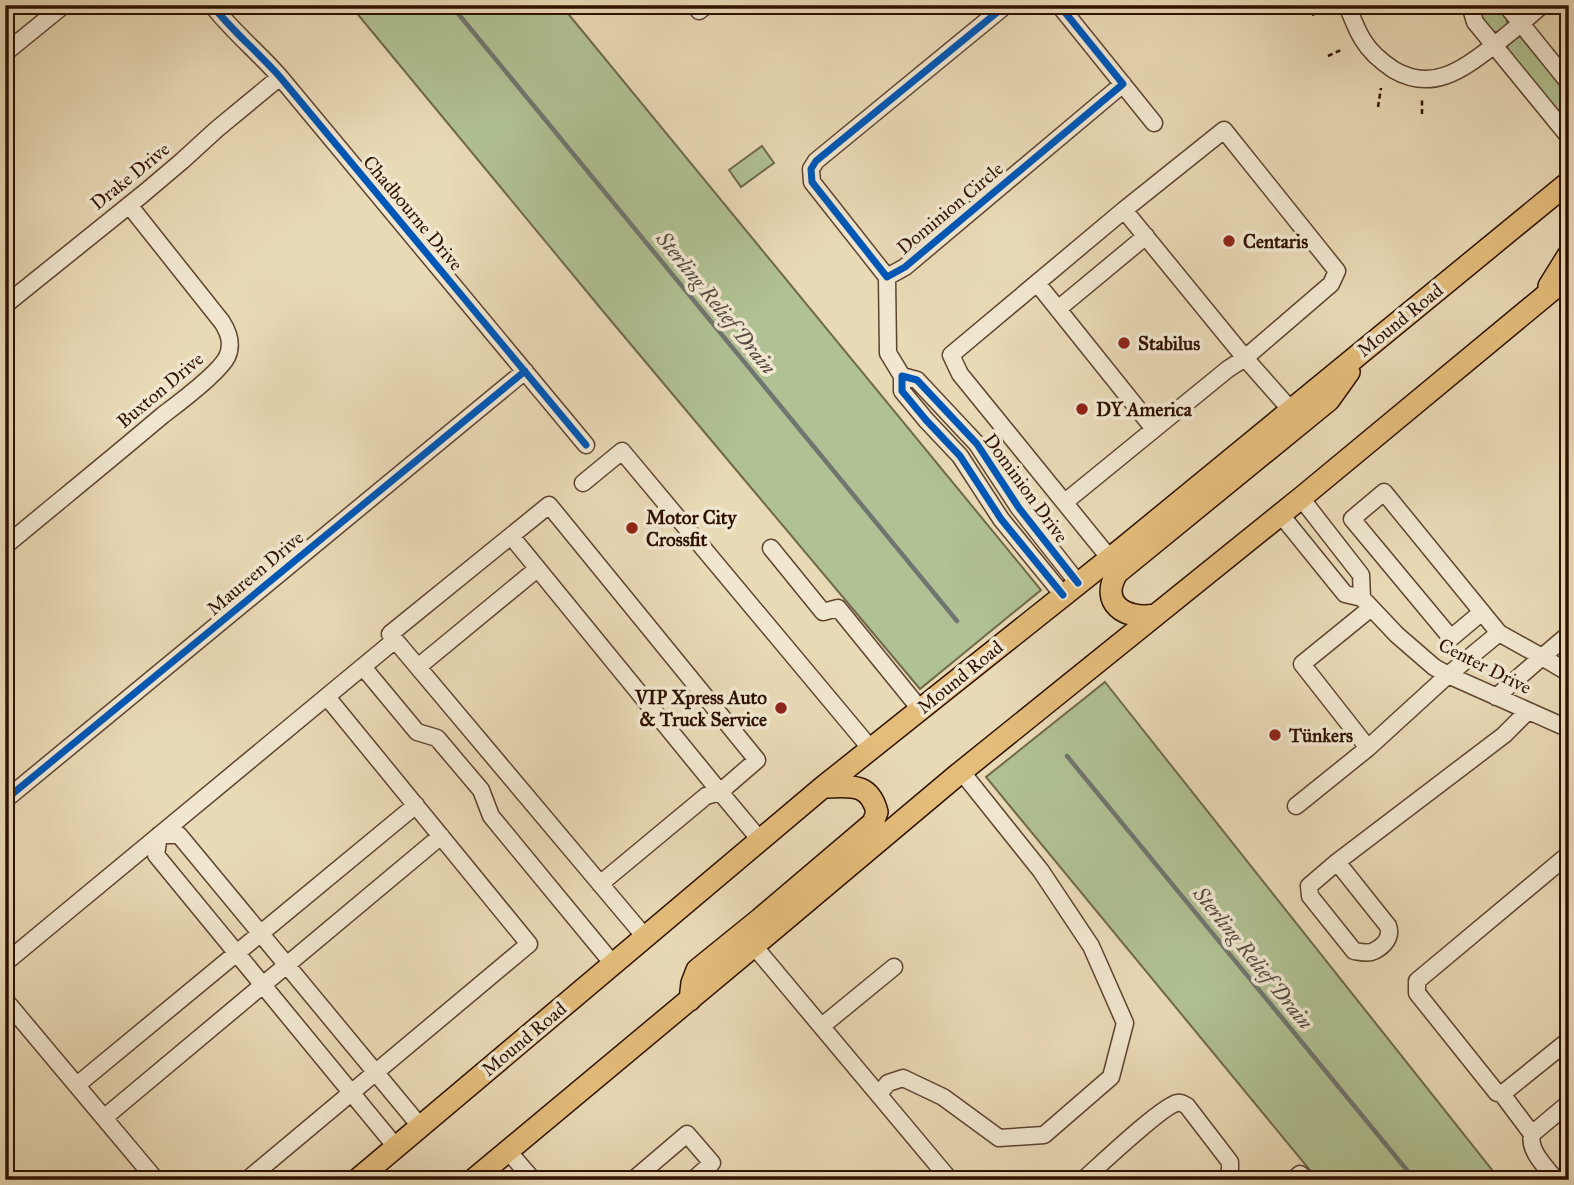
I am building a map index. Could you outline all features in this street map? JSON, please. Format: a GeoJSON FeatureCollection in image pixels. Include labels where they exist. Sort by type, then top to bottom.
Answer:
{"type":"FeatureCollection","features":[{"type":"Feature","properties":{"kind":"main road","name":"Mound Road"},"geometry":{"type":"LineString","coordinates":[[357,1180],[823,787],[1070,589],[1115,564],[1296,416],[1366,348],[1569,182]]}},
{"type":"Feature","properties":{"kind":"main road"},"geometry":{"type":"LineString","coordinates":[[1540,300],[1569,254]]}},
{"type":"Feature","properties":{"kind":"main road"},"geometry":{"type":"LineString","coordinates":[[473,1180],[961,771],[1301,498],[1569,276]]}},
{"type":"Feature","properties":{"kind":"main road"},"geometry":{"type":"LineString","coordinates":[[1115,564],[1111,588],[1118,607],[1137,617],[1154,615]]}},
{"type":"Feature","properties":{"kind":"main road"},"geometry":{"type":"LineString","coordinates":[[690,1000],[692,982],[697,970],[873,823],[877,812],[869,794],[861,788],[823,787]]}},
{"type":"Feature","properties":{"kind":"street"},"geometry":{"type":"LineString","coordinates":[[5,52],[64,5]]}},
{"type":"Feature","properties":{"kind":"street","name":"Chadbourne Drive"},"geometry":{"type":"LineString","coordinates":[[212,5],[225,22],[261,55],[280,77],[586,445]]}},
{"type":"Feature","properties":{"kind":"street"},"geometry":{"type":"LineString","coordinates":[[695,5],[699,11],[707,5]]}},
{"type":"Feature","properties":{"kind":"street","name":"Dominion Circle"},"geometry":{"type":"LineString","coordinates":[[1006,5],[816,161],[811,169],[812,182],[887,277],[905,267],[1123,85]]}},
{"type":"Feature","properties":{"kind":"street"},"geometry":{"type":"LineString","coordinates":[[1059,5],[1154,123]]}},
{"type":"Feature","properties":{"kind":"street"},"geometry":{"type":"LineString","coordinates":[[1347,5],[1363,41],[1385,65],[1413,79],[1427,80],[1441,78],[1466,66],[1542,5]]}},
{"type":"Feature","properties":{"kind":"street"},"geometry":{"type":"LineString","coordinates":[[1473,5],[1475,22],[1501,40],[1569,136]]}},
{"type":"Feature","properties":{"kind":"street"},"geometry":{"type":"LineString","coordinates":[[1506,5],[1569,83]]}},
{"type":"Feature","properties":{"kind":"street","name":"Drake Drive"},"geometry":{"type":"LineString","coordinates":[[5,304],[129,205],[280,77]]}},
{"type":"Feature","properties":{"kind":"street"},"geometry":{"type":"LineString","coordinates":[[1065,502],[1245,358],[1331,284],[1337,271],[1224,130],[951,355],[960,374],[1115,564]]}},
{"type":"Feature","properties":{"kind":"street","name":"Buxton Drive"},"geometry":{"type":"LineString","coordinates":[[5,546],[174,406],[216,370],[228,355],[228,332],[222,321],[129,205]]}},
{"type":"Feature","properties":{"kind":"street"},"geometry":{"type":"LineString","coordinates":[[1124,210],[1296,416]]}},
{"type":"Feature","properties":{"kind":"street"},"geometry":{"type":"LineString","coordinates":[[1058,309],[1146,236]]}},
{"type":"Feature","properties":{"kind":"street","name":"Dominion Drive"},"geometry":{"type":"LineString","coordinates":[[887,277],[888,354],[902,376],[902,391],[960,456],[1001,519],[1070,589]]}},
{"type":"Feature","properties":{"kind":"street"},"geometry":{"type":"LineString","coordinates":[[1037,283],[1154,429]]}},
{"type":"Feature","properties":{"kind":"street","name":"Maureen Drive"},"geometry":{"type":"LineString","coordinates":[[5,800],[525,371]]}},
{"type":"Feature","properties":{"kind":"street","name":"Dominion Drive"},"geometry":{"type":"LineString","coordinates":[[902,376],[917,380],[977,444],[1070,589]]}},
{"type":"Feature","properties":{"kind":"street"},"geometry":{"type":"LineString","coordinates":[[583,482],[622,451],[871,748]]}},
{"type":"Feature","properties":{"kind":"street"},"geometry":{"type":"LineString","coordinates":[[984,492],[1001,481]]}},
{"type":"Feature","properties":{"kind":"street"},"geometry":{"type":"LineString","coordinates":[[1482,611],[1451,638],[1352,519],[1384,492],[1482,611],[1499,633],[1569,673]]}},
{"type":"Feature","properties":{"kind":"street"},"geometry":{"type":"LineString","coordinates":[[1301,498],[1361,575],[1367,603],[1302,664],[1368,748]]}},
{"type":"Feature","properties":{"kind":"street"},"geometry":{"type":"LineString","coordinates":[[600,884],[706,796],[720,792],[758,761],[549,505],[390,634],[600,884],[645,937]]}},
{"type":"Feature","properties":{"kind":"street","name":"Center Drive"},"geometry":{"type":"LineString","coordinates":[[1281,514],[1345,594],[1367,603],[1414,651],[1448,675],[1569,729]]}},
{"type":"Feature","properties":{"kind":"street"},"geometry":{"type":"LineString","coordinates":[[510,536],[760,840]]}},
{"type":"Feature","properties":{"kind":"street"},"geometry":{"type":"LineString","coordinates":[[771,548],[823,612],[838,608],[920,709]]}},
{"type":"Feature","properties":{"kind":"street"},"geometry":{"type":"LineString","coordinates":[[418,667],[537,569]]}},
{"type":"Feature","properties":{"kind":"street"},"geometry":{"type":"LineString","coordinates":[[1296,806],[1368,748],[1499,633]]}},
{"type":"Feature","properties":{"kind":"street"},"geometry":{"type":"LineString","coordinates":[[1496,697],[1569,634]]}},
{"type":"Feature","properties":{"kind":"street"},"geometry":{"type":"LineString","coordinates":[[5,963],[395,640]]}},
{"type":"Feature","properties":{"kind":"street"},"geometry":{"type":"LineString","coordinates":[[363,667],[417,732],[437,738],[481,790],[491,816],[613,964]]}},
{"type":"Feature","properties":{"kind":"street"},"geometry":{"type":"LineString","coordinates":[[247,1180],[529,944],[327,697]]}},
{"type":"Feature","properties":{"kind":"street"},"geometry":{"type":"LineString","coordinates":[[1337,862],[1388,926],[1389,938],[1374,951],[1354,950],[1310,896],[1309,886],[1337,862],[1504,735],[1528,711]]}},
{"type":"Feature","properties":{"kind":"street"},"geometry":{"type":"LineString","coordinates":[[878,1094],[888,1083],[903,1078],[943,1097],[999,1138],[1044,1135],[1111,1077],[1125,1023],[1091,946],[1041,872],[961,771]]}},
{"type":"Feature","properties":{"kind":"street"},"geometry":{"type":"LineString","coordinates":[[77,1085],[416,805]]}},
{"type":"Feature","properties":{"kind":"street"},"geometry":{"type":"LineString","coordinates":[[159,835],[179,835],[420,1126]]}},
{"type":"Feature","properties":{"kind":"street"},"geometry":{"type":"LineString","coordinates":[[159,835],[156,855],[396,1147]]}},
{"type":"Feature","properties":{"kind":"street"},"geometry":{"type":"LineString","coordinates":[[105,1117],[442,836]]}},
{"type":"Feature","properties":{"kind":"street"},"geometry":{"type":"LineString","coordinates":[[1532,1134],[1417,993],[1418,981],[1569,854]]}},
{"type":"Feature","properties":{"kind":"street"},"geometry":{"type":"LineString","coordinates":[[754,946],[950,1180]]}},
{"type":"Feature","properties":{"kind":"street"},"geometry":{"type":"LineString","coordinates":[[822,1026],[894,967]]}},
{"type":"Feature","properties":{"kind":"street"},"geometry":{"type":"LineString","coordinates":[[5,1000],[156,1180]]}},
{"type":"Feature","properties":{"kind":"street"},"geometry":{"type":"LineString","coordinates":[[1502,1094],[1569,1040]]}},
{"type":"Feature","properties":{"kind":"street"},"geometry":{"type":"LineString","coordinates":[[1083,1180],[1160,1113],[1175,1103],[1181,1103],[1187,1106],[1230,1162],[1227,1180]]}},
{"type":"Feature","properties":{"kind":"street"},"geometry":{"type":"LineString","coordinates":[[1556,1180],[1533,1151],[1530,1139],[1532,1134],[1569,1103]]}},
{"type":"Feature","properties":{"kind":"street"},"geometry":{"type":"LineString","coordinates":[[633,1180],[687,1133],[712,1163],[693,1180]]}},
{"type":"Feature","properties":{"kind":"street"},"geometry":{"type":"LineString","coordinates":[[508,1151],[533,1180]]}},
{"type":"Feature","properties":{"kind":"street"},"geometry":{"type":"LineString","coordinates":[[1293,1180],[1300,1174],[1306,1180]]}},
{"type":"Feature","properties":{"kind":"path"},"geometry":{"type":"LineString","coordinates":[[1312,15],[1325,9]]}},
{"type":"Feature","properties":{"kind":"path"},"geometry":{"type":"LineString","coordinates":[[1328,56],[1343,49]]}},
{"type":"Feature","properties":{"kind":"path"},"geometry":{"type":"LineString","coordinates":[[1378,107],[1381,88]]}},
{"type":"Feature","properties":{"kind":"path"},"geometry":{"type":"LineString","coordinates":[[1422,100],[1422,114]]}},
{"type":"Feature","properties":{"kind":"green space","name":"Sterling Relief Drain"},"geometry":{"type":"Polygon","coordinates":[[[350,5],[561,5],[1041,590],[920,689],[350,5]]]}},
{"type":"Feature","properties":{"kind":"green space"},"geometry":{"type":"Polygon","coordinates":[[[1479,5],[1499,5],[1507,19],[1506,27],[1493,32],[1477,17],[1479,5]]]}},
{"type":"Feature","properties":{"kind":"green space"},"geometry":{"type":"Polygon","coordinates":[[[1516,37],[1526,40],[1569,92],[1569,126],[1509,53],[1508,43],[1516,37]]]}},
{"type":"Feature","properties":{"kind":"green space"},"geometry":{"type":"Polygon","coordinates":[[[762,146],[774,163],[741,187],[729,170],[762,146]]]}},
{"type":"Feature","properties":{"kind":"green space","name":"Sterling Relief Drain"},"geometry":{"type":"Polygon","coordinates":[[[1105,682],[1500,1180],[1318,1180],[986,777],[1105,682]]]}},
{"type":"Feature","properties":{"kind":"waterway","name":"Sterling Relief Drain"},"geometry":{"type":"LineString","coordinates":[[451,5],[957,621]]}},
{"type":"Feature","properties":{"kind":"waterway","name":"Sterling Relief Drain"},"geometry":{"type":"LineString","coordinates":[[1067,756],[1415,1180]]}},
{"type":"Feature","properties":{"kind":"cycle path"},"geometry":{"type":"LineString","coordinates":[[212,5],[280,77],[586,445]]}},
{"type":"Feature","properties":{"kind":"cycle path"},"geometry":{"type":"LineString","coordinates":[[1006,5],[816,161],[811,169],[812,182],[887,277],[905,267],[1123,84],[1059,5]]}},
{"type":"Feature","properties":{"kind":"cycle path"},"geometry":{"type":"LineString","coordinates":[[5,800],[525,371]]}},
{"type":"Feature","properties":{"kind":"cycle path"},"geometry":{"type":"LineString","coordinates":[[1063,595],[1001,519],[960,456],[902,391],[902,376],[917,380],[977,444],[1019,508],[1078,583]]}},
{"type":"Feature","properties":{"kind":"place","name":"Centaris"},"geometry":{"type":"Point","coordinates":[1229,241]}},
{"type":"Feature","properties":{"kind":"place","name":"Stabilus"},"geometry":{"type":"Point","coordinates":[1124,343]}},
{"type":"Feature","properties":{"kind":"place","name":"DY America"},"geometry":{"type":"Point","coordinates":[1082,409]}},
{"type":"Feature","properties":{"kind":"place","name":"Motor City Crossfit"},"geometry":{"type":"Point","coordinates":[632,528]}},
{"type":"Feature","properties":{"kind":"place","name":"VIP Xpress Auto & Truck Service"},"geometry":{"type":"Point","coordinates":[781,708]}},
{"type":"Feature","properties":{"kind":"place","name":"Tünkers"},"geometry":{"type":"Point","coordinates":[1275,735]}}]}
